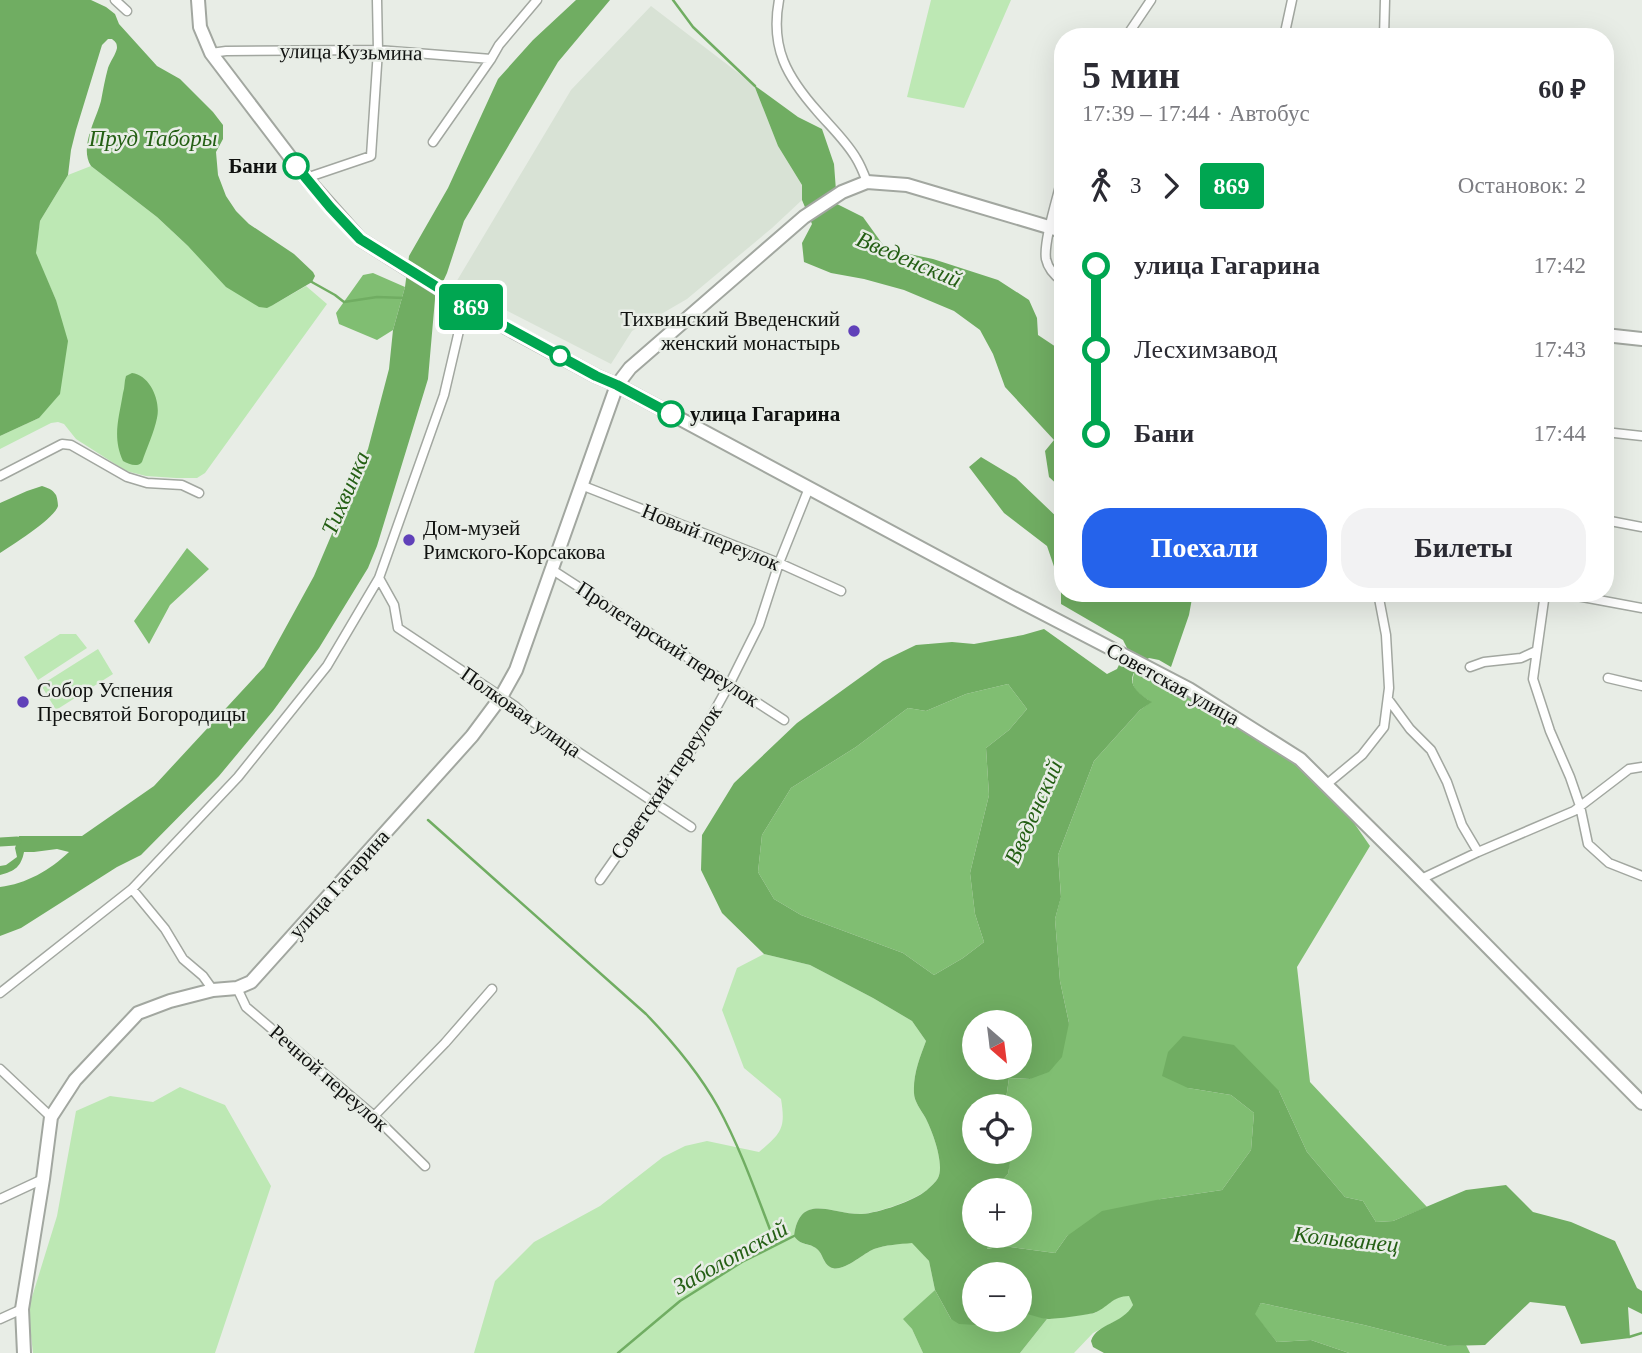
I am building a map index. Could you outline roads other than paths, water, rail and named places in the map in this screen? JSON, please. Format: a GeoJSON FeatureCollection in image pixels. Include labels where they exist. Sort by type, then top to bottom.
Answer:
{"type":"FeatureCollection","features":[{"type":"Feature","properties":{"kind":"main road"},"geometry":{"type":"LineString","coordinates":[[198,0],[200,27],[211,53],[306,178]]}},
{"type":"Feature","properties":{"kind":"main road","name":"Советская улица"},"geometry":{"type":"LineString","coordinates":[[306,178],[360,239],[466,305],[1189,689],[1300,759],[1642,1103]]}},
{"type":"Feature","properties":{"kind":"main road"},"geometry":{"type":"LineString","coordinates":[[617,385],[630,368],[804,217],[842,192],[867,183],[907,186],[1054,229]]}},
{"type":"Feature","properties":{"kind":"main road"},"geometry":{"type":"LineString","coordinates":[[1614,336],[1642,339]]}},
{"type":"Feature","properties":{"kind":"main road","name":"улица Гагарина"},"geometry":{"type":"LineString","coordinates":[[237,988],[251,982],[472,736],[501,697],[516,670],[617,385]]}},
{"type":"Feature","properties":{"kind":"main road"},"geometry":{"type":"LineString","coordinates":[[24,1353],[22,1309],[44,1180],[51,1117],[75,1080],[138,1013],[213,990],[237,988]]}},
{"type":"Feature","properties":{"kind":"street"},"geometry":{"type":"LineString","coordinates":[[115,0],[127,10]]}},
{"type":"Feature","properties":{"kind":"street"},"geometry":{"type":"LineString","coordinates":[[306,178],[371,156],[378,50],[377,0]]}},
{"type":"Feature","properties":{"kind":"street"},"geometry":{"type":"LineString","coordinates":[[433,142],[499,45],[537,0]]}},
{"type":"Feature","properties":{"kind":"street"},"geometry":{"type":"LineString","coordinates":[[779,0],[775,20],[782,60],[793,80],[856,157],[867,183]]}},
{"type":"Feature","properties":{"kind":"street"},"geometry":{"type":"LineString","coordinates":[[1132,28],[1151,0]]}},
{"type":"Feature","properties":{"kind":"street"},"geometry":{"type":"LineString","coordinates":[[1286,28],[1292,0]]}},
{"type":"Feature","properties":{"kind":"street"},"geometry":{"type":"LineString","coordinates":[[1384,28],[1385,0]]}},
{"type":"Feature","properties":{"kind":"street","name":"улица Кузьмина"},"geometry":{"type":"LineString","coordinates":[[211,53],[378,50],[491,59]]}},
{"type":"Feature","properties":{"kind":"street"},"geometry":{"type":"LineString","coordinates":[[1054,236],[1046,260],[1054,273]]}},
{"type":"Feature","properties":{"kind":"street"},"geometry":{"type":"LineString","coordinates":[[0,993],[132,889],[238,777],[327,666],[380,578],[444,395],[466,305]]}},
{"type":"Feature","properties":{"kind":"street"},"geometry":{"type":"LineString","coordinates":[[1614,433],[1642,436]]}},
{"type":"Feature","properties":{"kind":"street"},"geometry":{"type":"LineString","coordinates":[[0,476],[62,444],[71,445],[127,477],[147,483],[182,485],[199,493]]}},
{"type":"Feature","properties":{"kind":"street","name":"Новый переулок"},"geometry":{"type":"LineString","coordinates":[[581,485],[779,563],[841,592]]}},
{"type":"Feature","properties":{"kind":"street","name":"Советский переулок"},"geometry":{"type":"LineString","coordinates":[[600,880],[699,739],[730,683],[760,625],[779,563],[808,488]]}},
{"type":"Feature","properties":{"kind":"street"},"geometry":{"type":"LineString","coordinates":[[1614,522],[1642,527]]}},
{"type":"Feature","properties":{"kind":"street","name":"Пролетарский переулок"},"geometry":{"type":"LineString","coordinates":[[551,569],[784,720]]}},
{"type":"Feature","properties":{"kind":"street","name":"Полковая улица"},"geometry":{"type":"LineString","coordinates":[[380,578],[394,605],[398,628],[691,827]]}},
{"type":"Feature","properties":{"kind":"street"},"geometry":{"type":"LineString","coordinates":[[1327,784],[1362,755],[1384,727],[1389,688],[1386,635],[1380,602]]}},
{"type":"Feature","properties":{"kind":"street"},"geometry":{"type":"LineString","coordinates":[[1544,602],[1533,679],[1550,731],[1570,776],[1588,844],[1609,863],[1642,876]]}},
{"type":"Feature","properties":{"kind":"street"},"geometry":{"type":"LineString","coordinates":[[1610,602],[1642,608]]}},
{"type":"Feature","properties":{"kind":"street"},"geometry":{"type":"LineString","coordinates":[[1470,667],[1485,662],[1521,658],[1536,651]]}},
{"type":"Feature","properties":{"kind":"street"},"geometry":{"type":"LineString","coordinates":[[1608,678],[1642,686]]}},
{"type":"Feature","properties":{"kind":"street"},"geometry":{"type":"LineString","coordinates":[[1388,699],[1410,729],[1431,750],[1447,782],[1462,825],[1478,852]]}},
{"type":"Feature","properties":{"kind":"street"},"geometry":{"type":"LineString","coordinates":[[1421,879],[1574,811],[1629,769],[1642,767]]}},
{"type":"Feature","properties":{"kind":"street"},"geometry":{"type":"LineString","coordinates":[[132,889],[166,929],[183,959],[203,976],[213,990]]}},
{"type":"Feature","properties":{"kind":"street","name":"Речной переулок"},"geometry":{"type":"LineString","coordinates":[[237,988],[246,1007],[374,1116],[425,1166]]}},
{"type":"Feature","properties":{"kind":"street"},"geometry":{"type":"LineString","coordinates":[[374,1116],[445,1043],[492,989]]}},
{"type":"Feature","properties":{"kind":"street"},"geometry":{"type":"LineString","coordinates":[[0,1069],[51,1117]]}},
{"type":"Feature","properties":{"kind":"street"},"geometry":{"type":"LineString","coordinates":[[0,1199],[44,1180]]}},
{"type":"Feature","properties":{"kind":"street"},"geometry":{"type":"LineString","coordinates":[[0,1319],[22,1309]]}},
{"type":"Feature","properties":{"kind":"water","name":"Пруд Таборы"},"geometry":{"type":"Polygon","coordinates":[[[0,0],[91,0],[115,14],[119,24],[157,66],[180,79],[223,125],[223,139],[216,152],[218,175],[226,196],[236,211],[249,224],[294,254],[315,276],[312,282],[273,305],[267,308],[259,307],[226,287],[157,217],[91,166],[88,159],[88,142],[108,68],[117,48],[112,39],[108,39],[102,45],[76,130],[68,175],[40,221],[36,253],[56,300],[68,341],[60,394],[39,418],[0,436],[0,0]]]}},
{"type":"Feature","properties":{"kind":"water","name":"Тихвинка"},"geometry":{"type":"Polygon","coordinates":[[[576,0],[610,0],[558,62],[464,221],[447,273],[435,299],[428,379],[377,546],[368,568],[319,648],[273,711],[219,776],[141,855],[117,867],[21,928],[0,936],[0,887],[37,875],[69,852],[57,849],[24,852],[16,868],[0,875],[0,866],[17,857],[15,848],[19,836],[82,836],[154,786],[264,667],[314,576],[368,449],[389,369],[393,330],[405,287],[409,256],[448,188],[498,79],[533,40],[576,0]]]}},
{"type":"Feature","properties":{"kind":"water"},"geometry":{"type":"Polygon","coordinates":[[[754,85],[798,117],[822,129],[834,164],[837,204],[863,217],[886,249],[933,259],[998,280],[1029,300],[1037,318],[1038,335],[1054,346],[1054,440],[1005,387],[993,354],[980,330],[954,311],[904,290],[831,273],[804,262],[802,243],[812,224],[802,200],[802,185],[778,146],[754,85]]]}},
{"type":"Feature","properties":{"kind":"water"},"geometry":{"type":"Polygon","coordinates":[[[132,373],[144,378],[149,384],[156,397],[158,411],[142,462],[135,465],[123,461],[117,436],[125,378],[132,373]]]}},
{"type":"Feature","properties":{"kind":"water"},"geometry":{"type":"Polygon","coordinates":[[[1054,440],[1054,482],[1049,477],[1045,451],[1054,440]]]}},
{"type":"Feature","properties":{"kind":"water"},"geometry":{"type":"Polygon","coordinates":[[[981,457],[1016,478],[1054,514],[1054,566],[1047,546],[1004,513],[969,467],[981,457]]]}},
{"type":"Feature","properties":{"kind":"water"},"geometry":{"type":"Polygon","coordinates":[[[42,486],[56,495],[58,506],[55,511],[0,553],[0,503],[42,486]]]}},
{"type":"Feature","properties":{"kind":"water"},"geometry":{"type":"Polygon","coordinates":[[[1061,602],[1191,602],[1171,667],[1149,658],[1133,675],[1134,686],[1152,702],[1140,710],[1094,761],[1058,855],[1061,897],[1055,919],[1060,981],[1069,1023],[1062,1057],[1049,1072],[1032,1078],[1032,1010],[962,1010],[962,1080],[1009,1080],[1007,1094],[962,1094],[962,1164],[1010,1164],[1004,1178],[962,1178],[962,1248],[1018,1248],[1055,1253],[1067,1236],[1102,1211],[1222,1190],[1251,1150],[1254,1113],[1231,1095],[1188,1088],[1162,1076],[1168,1052],[1183,1036],[1234,1045],[1279,1091],[1307,1152],[1345,1197],[1363,1201],[1376,1222],[1393,1221],[1466,1190],[1506,1185],[1533,1212],[1571,1222],[1615,1241],[1637,1288],[1642,1291],[1642,1314],[1628,1307],[1630,1338],[1581,1344],[1565,1306],[1530,1302],[1485,1345],[1447,1346],[1261,1303],[1255,1314],[1277,1342],[1311,1340],[1349,1353],[1104,1353],[1093,1347],[1091,1341],[1099,1330],[1129,1311],[1133,1305],[1129,1296],[1118,1298],[1094,1313],[1045,1319],[1032,1315],[1032,1262],[962,1262],[962,1324],[959,1324],[951,1319],[935,1290],[929,1261],[912,1243],[874,1249],[846,1266],[835,1268],[824,1261],[817,1249],[800,1242],[794,1236],[797,1222],[810,1210],[819,1208],[862,1214],[877,1211],[914,1198],[937,1180],[940,1164],[937,1147],[914,1093],[919,1059],[926,1041],[912,1021],[873,998],[810,965],[764,954],[722,913],[701,870],[702,835],[734,783],[797,723],[883,661],[916,645],[952,642],[974,644],[1044,629],[1107,674],[1117,669],[1127,648],[1123,640],[1061,602]],[[1008,684],[966,694],[926,711],[908,708],[856,747],[791,788],[762,835],[758,872],[774,899],[801,915],[903,953],[934,975],[963,958],[984,942],[975,914],[970,873],[989,795],[986,748],[1009,730],[1027,709],[1008,684]]]}},
{"type":"Feature","properties":{"kind":"waterway","name":"Введенский"},"geometry":{"type":"LineString","coordinates":[[673,0],[693,27],[755,86]]}},
{"type":"Feature","properties":{"kind":"waterway"},"geometry":{"type":"LineString","coordinates":[[310,281],[344,302],[377,297],[405,298]]}},
{"type":"Feature","properties":{"kind":"waterway"},"geometry":{"type":"LineString","coordinates":[[428,820],[646,1014],[676,1047],[703,1082],[727,1124],[776,1245]]}},
{"type":"Feature","properties":{"kind":"waterway"},"geometry":{"type":"LineString","coordinates":[[0,842],[17,841]]}},
{"type":"Feature","properties":{"kind":"waterway","name":"Заболотский"},"geometry":{"type":"LineString","coordinates":[[618,1353],[680,1301],[742,1262],[794,1236]]}},
{"type":"Feature","properties":{"kind":"waterway","name":"Колыванец"},"geometry":{"type":"LineString","coordinates":[[1629,1337],[1642,1333]]}},
{"type":"Feature","properties":{"kind":"place","name":"Бани"},"geometry":{"type":"Point","coordinates":[296,166]}},
{"type":"Feature","properties":{"kind":"place","name":"Тихвинский Введенский женский монастырь"},"geometry":{"type":"Point","coordinates":[854,331]}},
{"type":"Feature","properties":{"kind":"place","name":"улица Гагарина"},"geometry":{"type":"Point","coordinates":[671,414]}},
{"type":"Feature","properties":{"kind":"place","name":"Дом-музей Римского-Корсакова"},"geometry":{"type":"Point","coordinates":[409,540]}},
{"type":"Feature","properties":{"kind":"place","name":"Собор Успения Пресвятой Богородицы"},"geometry":{"type":"Point","coordinates":[23,702]}}]}
